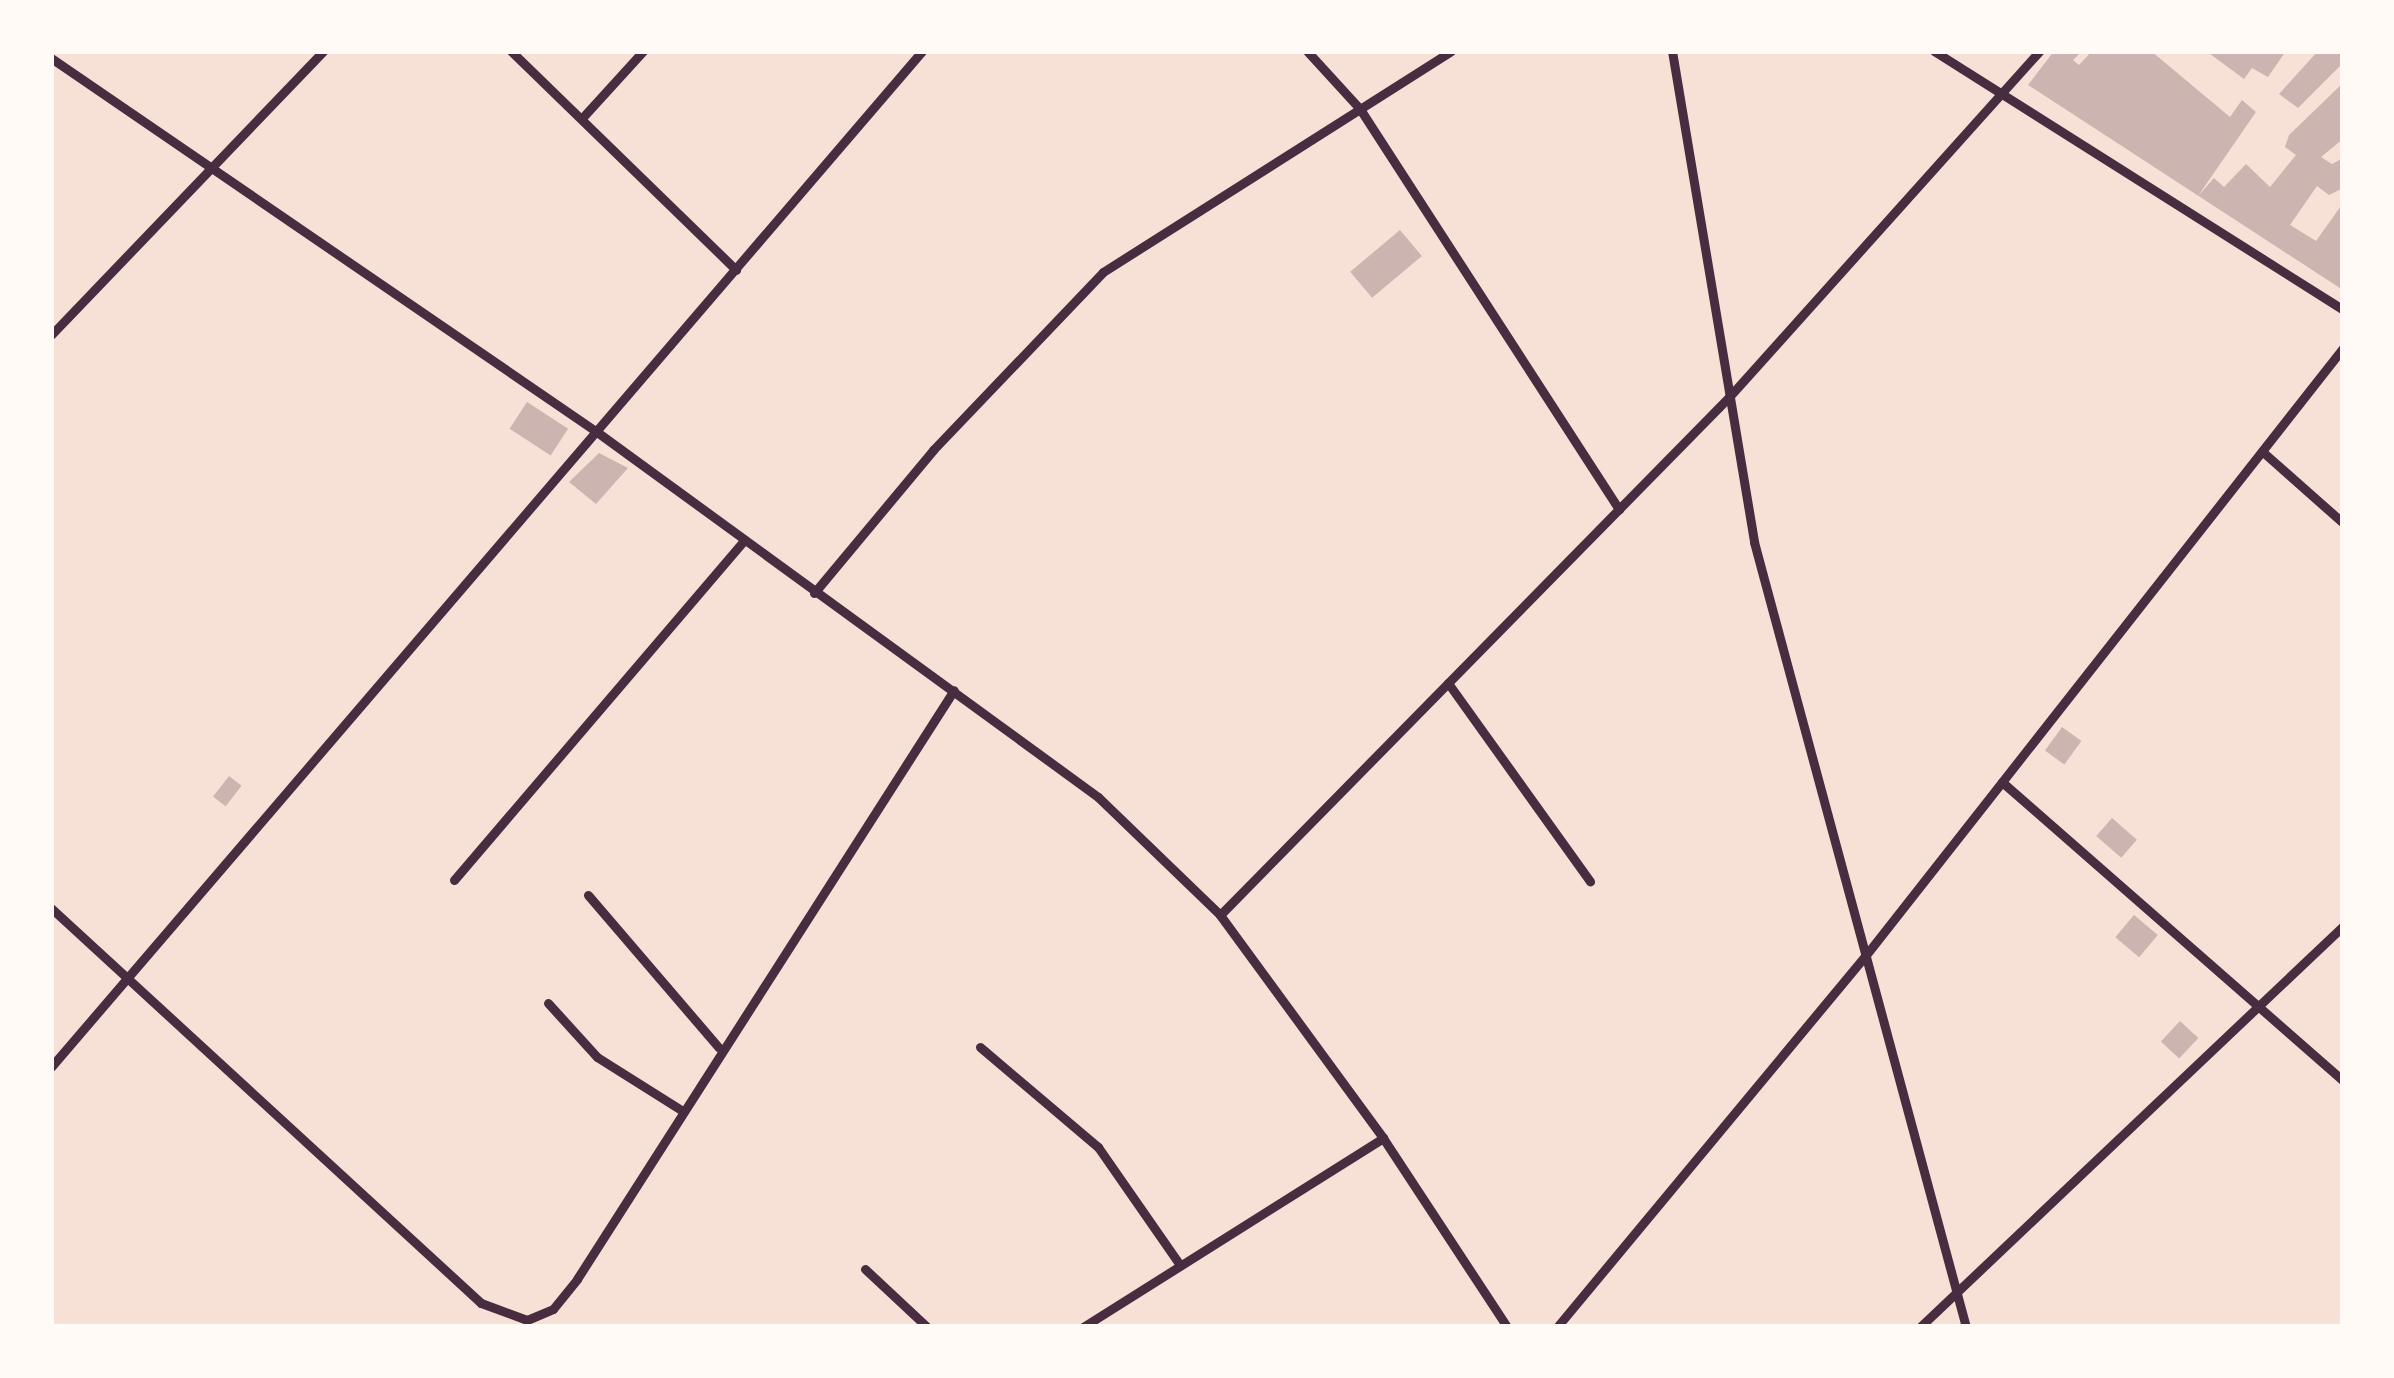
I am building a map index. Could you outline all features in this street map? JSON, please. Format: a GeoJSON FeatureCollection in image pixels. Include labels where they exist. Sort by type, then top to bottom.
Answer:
{"type":"FeatureCollection","features":[{"type":"Feature","properties":{"kind":"street"},"geometry":{"type":"LineString","coordinates":[[51,335],[218,167],[322,51]]}},
{"type":"Feature","properties":{"kind":"street"},"geometry":{"type":"LineString","coordinates":[[511,51],[736,270]]}},
{"type":"Feature","properties":{"kind":"street"},"geometry":{"type":"LineString","coordinates":[[583,117],[643,51]]}},
{"type":"Feature","properties":{"kind":"street"},"geometry":{"type":"LineString","coordinates":[[51,1066],[922,51]]}},
{"type":"Feature","properties":{"kind":"street"},"geometry":{"type":"LineString","coordinates":[[1307,51],[1360,109],[1619,509]]}},
{"type":"Feature","properties":{"kind":"street"},"geometry":{"type":"LineString","coordinates":[[814,593],[933,450],[1103,272],[1450,51]]}},
{"type":"Feature","properties":{"kind":"street"},"geometry":{"type":"LineString","coordinates":[[1672,51],[1754,542],[1966,1327]]}},
{"type":"Feature","properties":{"kind":"street"},"geometry":{"type":"LineString","coordinates":[[1934,51],[2343,310]]}},
{"type":"Feature","properties":{"kind":"street"},"geometry":{"type":"LineString","coordinates":[[1220,915],[1729,397],[2039,51]]}},
{"type":"Feature","properties":{"kind":"street"},"geometry":{"type":"LineString","coordinates":[[51,58],[218,167],[597,432],[1098,797],[1220,915],[1383,1138],[1507,1327]]}},
{"type":"Feature","properties":{"kind":"street"},"geometry":{"type":"LineString","coordinates":[[1557,1327],[1866,955],[2343,349]]}},
{"type":"Feature","properties":{"kind":"street"},"geometry":{"type":"LineString","coordinates":[[2264,453],[2343,523]]}},
{"type":"Feature","properties":{"kind":"street"},"geometry":{"type":"LineString","coordinates":[[454,880],[743,540]]}},
{"type":"Feature","properties":{"kind":"street"},"geometry":{"type":"LineString","coordinates":[[1448,683],[1590,881]]}},
{"type":"Feature","properties":{"kind":"street"},"geometry":{"type":"LineString","coordinates":[[51,908],[125,982],[481,1303],[526,1320],[553,1309],[577,1279],[719,1048],[954,690]]}},
{"type":"Feature","properties":{"kind":"street"},"geometry":{"type":"LineString","coordinates":[[2002,782],[2343,1081]]}},
{"type":"Feature","properties":{"kind":"street"},"geometry":{"type":"LineString","coordinates":[[588,896],[719,1048]]}},
{"type":"Feature","properties":{"kind":"street"},"geometry":{"type":"LineString","coordinates":[[1920,1327],[2343,926]]}},
{"type":"Feature","properties":{"kind":"street"},"geometry":{"type":"LineString","coordinates":[[548,1003],[597,1057],[682,1110]]}},
{"type":"Feature","properties":{"kind":"street"},"geometry":{"type":"LineString","coordinates":[[980,1047],[1098,1147],[1180,1264]]}},
{"type":"Feature","properties":{"kind":"street"},"geometry":{"type":"LineString","coordinates":[[1083,1327],[1383,1138]]}},
{"type":"Feature","properties":{"kind":"street"},"geometry":{"type":"LineString","coordinates":[[866,1269],[927,1327]]}},
{"type":"Feature","properties":{"kind":"building"},"geometry":{"type":"Polygon","coordinates":[[[2054,51],[2082,51],[2073,60],[2079,65],[2092,51],[2151,51],[2230,117],[2242,100],[2256,112],[2198,196],[2028,85],[2054,51]]]}},
{"type":"Feature","properties":{"kind":"building"},"geometry":{"type":"Polygon","coordinates":[[[2206,51],[2286,51],[2268,77],[2252,68],[2244,79],[2206,51]]]}},
{"type":"Feature","properties":{"kind":"building"},"geometry":{"type":"Polygon","coordinates":[[[2318,51],[2343,51],[2343,63],[2298,108],[2279,94],[2318,51]]]}},
{"type":"Feature","properties":{"kind":"building"},"geometry":{"type":"Polygon","coordinates":[[[2343,83],[2343,139],[2321,157],[2332,164],[2343,158],[2343,188],[2329,195],[2317,186],[2290,225],[2316,241],[2343,203],[2343,290],[2198,196],[2214,178],[2224,187],[2246,164],[2270,187],[2296,155],[2285,147],[2289,135],[2343,83]]]}},
{"type":"Feature","properties":{"kind":"building"},"geometry":{"type":"Polygon","coordinates":[[[1400,230],[1422,256],[1372,298],[1350,272],[1400,230]]]}},
{"type":"Feature","properties":{"kind":"building"},"geometry":{"type":"Polygon","coordinates":[[[527,402],[568,429],[551,456],[510,429],[527,402]]]}},
{"type":"Feature","properties":{"kind":"building"},"geometry":{"type":"Polygon","coordinates":[[[599,453],[628,468],[596,504],[569,482],[599,453]]]}},
{"type":"Feature","properties":{"kind":"building"},"geometry":{"type":"Polygon","coordinates":[[[2062,727],[2081,741],[2064,765],[2045,750],[2062,727]]]}},
{"type":"Feature","properties":{"kind":"building"},"geometry":{"type":"Polygon","coordinates":[[[229,776],[242,786],[226,806],[213,796],[229,776]]]}},
{"type":"Feature","properties":{"kind":"building"},"geometry":{"type":"Polygon","coordinates":[[[2112,818],[2137,840],[2121,858],[2096,836],[2112,818]]]}},
{"type":"Feature","properties":{"kind":"building"},"geometry":{"type":"Polygon","coordinates":[[[2134,915],[2158,935],[2139,957],[2115,937],[2134,915]]]}},
{"type":"Feature","properties":{"kind":"building"},"geometry":{"type":"Polygon","coordinates":[[[2180,1021],[2198,1038],[2179,1059],[2161,1041],[2180,1021]]]}}]}
